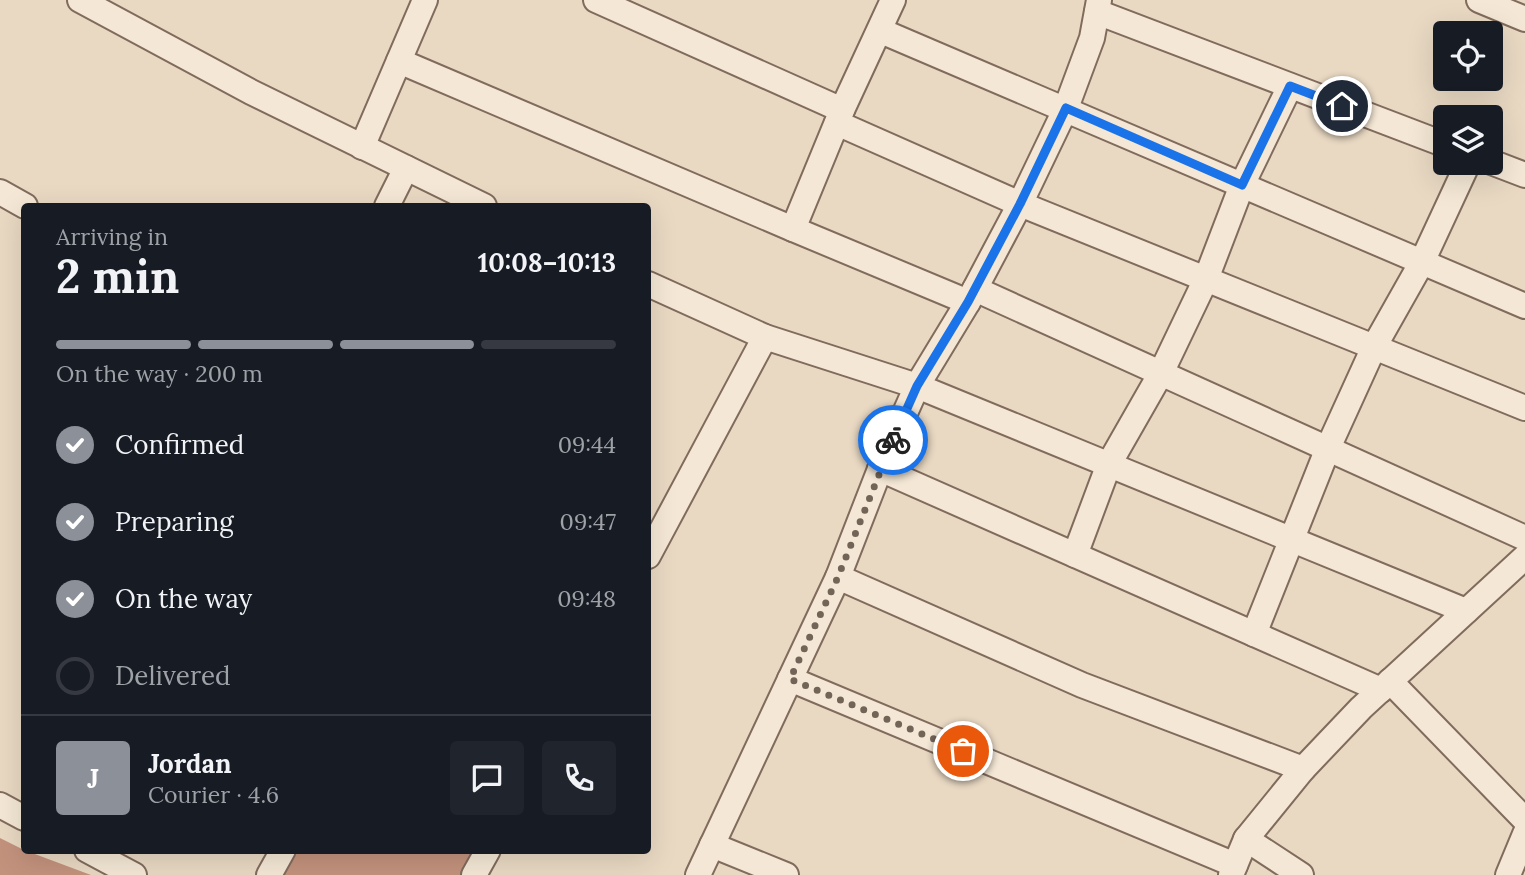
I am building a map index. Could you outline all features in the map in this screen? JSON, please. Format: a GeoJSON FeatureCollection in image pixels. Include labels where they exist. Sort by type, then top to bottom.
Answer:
{"type":"FeatureCollection","features":[{"type":"Feature","properties":{"kind":"street"},"geometry":{"type":"LineString","coordinates":[[80,0],[362,147],[478,203]]}},
{"type":"Feature","properties":{"kind":"street"},"geometry":{"type":"LineString","coordinates":[[362,147],[425,0]]}},
{"type":"Feature","properties":{"kind":"street"},"geometry":{"type":"LineString","coordinates":[[596,0],[1020,204],[1525,408]]}},
{"type":"Feature","properties":{"kind":"street"},"geometry":{"type":"LineString","coordinates":[[793,229],[840,116],[894,0]]}},
{"type":"Feature","properties":{"kind":"street"},"geometry":{"type":"LineString","coordinates":[[1479,0],[1525,19]]}},
{"type":"Feature","properties":{"kind":"street"},"geometry":{"type":"LineString","coordinates":[[698,875],[838,577],[880,468],[917,386],[972,295],[1066,108],[1092,38],[1098,6],[1290,86],[1433,140]]}},
{"type":"Feature","properties":{"kind":"street"},"geometry":{"type":"LineString","coordinates":[[881,31],[1525,306]]}},
{"type":"Feature","properties":{"kind":"street"},"geometry":{"type":"LineString","coordinates":[[399,61],[793,229],[972,295],[1161,373],[1525,538]]}},
{"type":"Feature","properties":{"kind":"street"},"geometry":{"type":"LineString","coordinates":[[1075,555],[1109,464],[1161,373],[1206,279],[1242,185],[1290,86]]}},
{"type":"Feature","properties":{"kind":"street"},"geometry":{"type":"LineString","coordinates":[[1503,167],[1525,175]]}},
{"type":"Feature","properties":{"kind":"street"},"geometry":{"type":"LineString","coordinates":[[388,203],[406,168]]}},
{"type":"Feature","properties":{"kind":"street"},"geometry":{"type":"LineString","coordinates":[[1254,634],[1328,448],[1374,347],[1422,262],[1462,175]]}},
{"type":"Feature","properties":{"kind":"street"},"geometry":{"type":"LineString","coordinates":[[0,192],[21,204]]}},
{"type":"Feature","properties":{"kind":"street"},"geometry":{"type":"LineString","coordinates":[[651,285],[765,337],[917,386],[1466,611]]}},
{"type":"Feature","properties":{"kind":"street"},"geometry":{"type":"LineString","coordinates":[[651,550],[765,337]]}},
{"type":"Feature","properties":{"kind":"street"},"geometry":{"type":"LineString","coordinates":[[880,468],[1254,634],[1385,686],[1525,820]]}},
{"type":"Feature","properties":{"kind":"street"},"geometry":{"type":"LineString","coordinates":[[790,679],[1233,870],[1246,839],[1303,769],[1385,686],[1525,557]]}},
{"type":"Feature","properties":{"kind":"street"},"geometry":{"type":"LineString","coordinates":[[838,577],[1082,685],[1303,769]]}},
{"type":"Feature","properties":{"kind":"street"},"geometry":{"type":"LineString","coordinates":[[0,805],[21,816]]}},
{"type":"Feature","properties":{"kind":"street"},"geometry":{"type":"LineString","coordinates":[[1508,875],[1525,834]]}},
{"type":"Feature","properties":{"kind":"street"},"geometry":{"type":"LineString","coordinates":[[1246,839],[1301,875]]}},
{"type":"Feature","properties":{"kind":"street"},"geometry":{"type":"LineString","coordinates":[[712,845],[786,875]]}},
{"type":"Feature","properties":{"kind":"street"},"geometry":{"type":"LineString","coordinates":[[95,854],[134,875]]}},
{"type":"Feature","properties":{"kind":"street"},"geometry":{"type":"LineString","coordinates":[[268,875],[281,854]]}},
{"type":"Feature","properties":{"kind":"street"},"geometry":{"type":"LineString","coordinates":[[474,875],[486,854]]}},
{"type":"Feature","properties":{"kind":"building"},"geometry":{"type":"Polygon","coordinates":[[[0,838],[21,848],[21,854],[35,854],[91,875],[0,875],[0,838]]]}},
{"type":"Feature","properties":{"kind":"building"},"geometry":{"type":"Polygon","coordinates":[[[291,854],[475,854],[464,875],[279,875],[291,854]]]}},
{"type":"Feature","properties":{"kind":"way so far"},"geometry":{"type":"LineString","coordinates":[[893,440],[838,577],[790,679],[963,751]]}},
{"type":"Feature","properties":{"kind":"route"},"geometry":{"type":"LineString","coordinates":[[893,440],[917,386],[968,302],[1020,204],[1066,108],[1242,185],[1290,86],[1342,106]]}}]}
